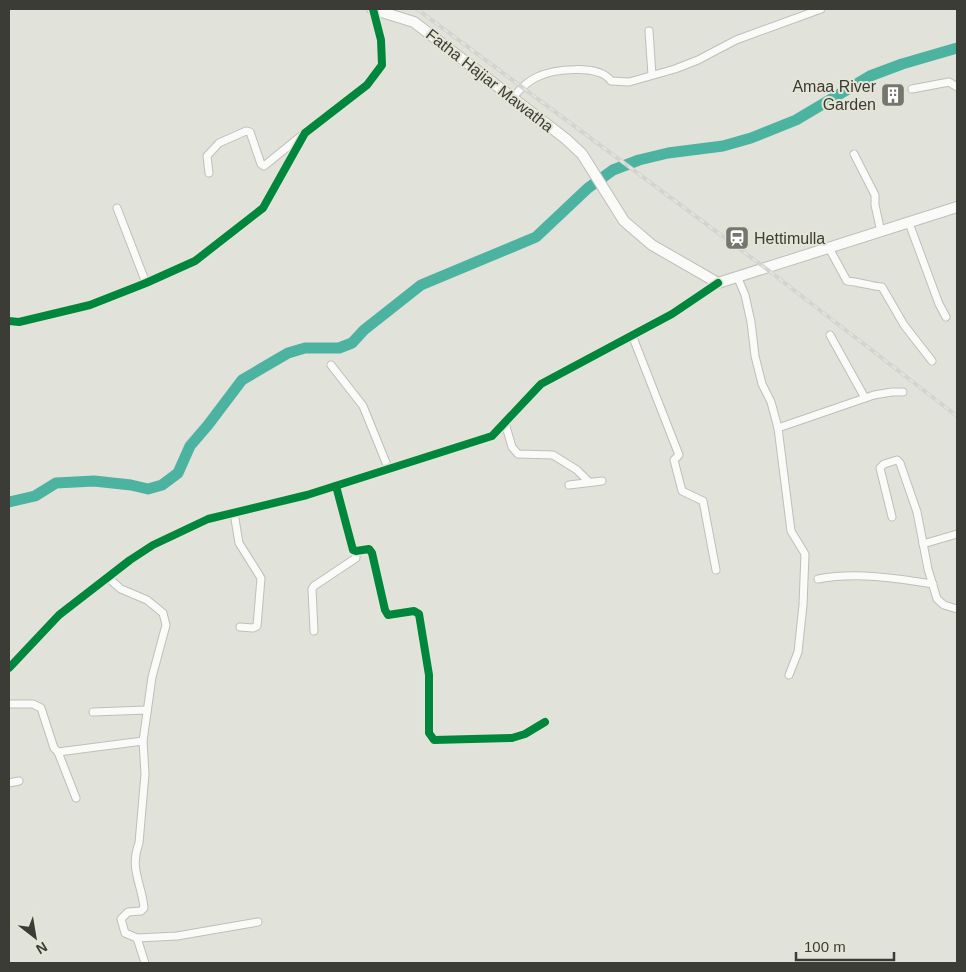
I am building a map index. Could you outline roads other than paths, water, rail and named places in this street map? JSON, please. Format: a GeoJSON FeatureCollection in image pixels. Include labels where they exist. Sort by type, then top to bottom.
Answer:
{"type":"FeatureCollection","features":[{"type":"Feature","properties":{"kind":"main road","name":"Fatha Hajiar Mawatha"},"geometry":{"type":"LineString","coordinates":[[372,9],[414,22],[513,96],[582,154],[624,221],[652,245],[718,283]]}},
{"type":"Feature","properties":{"kind":"main road"},"geometry":{"type":"LineString","coordinates":[[718,283],[957,207]]}},
{"type":"Feature","properties":{"kind":"street"},"geometry":{"type":"LineString","coordinates":[[209,173],[207,156],[219,144],[246,130],[250,132],[261,164],[264,166],[366,85],[382,65],[381,40],[372,9]]}},
{"type":"Feature","properties":{"kind":"street"},"geometry":{"type":"LineString","coordinates":[[513,96],[538,76],[561,71],[586,69],[599,72],[611,81],[629,82],[698,60],[736,40],[821,9]]}},
{"type":"Feature","properties":{"kind":"street"},"geometry":{"type":"LineString","coordinates":[[649,31],[652,75]]}},
{"type":"Feature","properties":{"kind":"street"},"geometry":{"type":"LineString","coordinates":[[912,89],[949,82],[957,87]]}},
{"type":"Feature","properties":{"kind":"street"},"geometry":{"type":"LineString","coordinates":[[9,321],[19,322],[90,304],[146,283],[195,261],[262,208],[305,133]]}},
{"type":"Feature","properties":{"kind":"street"},"geometry":{"type":"LineString","coordinates":[[854,154],[875,195],[875,205],[881,232]]}},
{"type":"Feature","properties":{"kind":"street"},"geometry":{"type":"LineString","coordinates":[[116,208],[146,283]]}},
{"type":"Feature","properties":{"kind":"street"},"geometry":{"type":"LineString","coordinates":[[909,223],[939,304],[946,317]]}},
{"type":"Feature","properties":{"kind":"street"},"geometry":{"type":"LineString","coordinates":[[829,248],[847,281],[863,282],[870,286],[882,287],[904,325],[932,361]]}},
{"type":"Feature","properties":{"kind":"street"},"geometry":{"type":"LineString","coordinates":[[737,276],[745,295],[762,384],[771,402],[778,428],[791,531],[806,554],[798,652],[789,676]]}},
{"type":"Feature","properties":{"kind":"street"},"geometry":{"type":"LineString","coordinates":[[9,668],[59,615],[130,560],[153,545],[208,519],[307,495],[492,436],[541,384],[672,314],[718,283]]}},
{"type":"Feature","properties":{"kind":"street"},"geometry":{"type":"LineString","coordinates":[[632,335],[679,455],[674,460],[682,491],[703,501],[716,570]]}},
{"type":"Feature","properties":{"kind":"street"},"geometry":{"type":"LineString","coordinates":[[830,335],[865,398]]}},
{"type":"Feature","properties":{"kind":"street"},"geometry":{"type":"LineString","coordinates":[[331,364],[363,406],[388,470]]}},
{"type":"Feature","properties":{"kind":"street"},"geometry":{"type":"LineString","coordinates":[[778,428],[865,398],[892,392],[903,392]]}},
{"type":"Feature","properties":{"kind":"street"},"geometry":{"type":"LineString","coordinates":[[505,423],[512,447],[518,454],[553,455],[577,470],[589,482]]}},
{"type":"Feature","properties":{"kind":"street"},"geometry":{"type":"LineString","coordinates":[[892,518],[880,468],[884,464],[897,460],[900,463],[917,512],[928,569],[937,599],[944,605],[957,609]]}},
{"type":"Feature","properties":{"kind":"street"},"geometry":{"type":"LineString","coordinates":[[569,484],[602,481]]}},
{"type":"Feature","properties":{"kind":"street"},"geometry":{"type":"LineString","coordinates":[[314,631],[312,589],[356,558],[356,552],[353,550],[336,486]]}},
{"type":"Feature","properties":{"kind":"street"},"geometry":{"type":"LineString","coordinates":[[234,513],[239,543],[261,578],[256,626],[253,628],[240,627]]}},
{"type":"Feature","properties":{"kind":"street"},"geometry":{"type":"LineString","coordinates":[[923,544],[957,534]]}},
{"type":"Feature","properties":{"kind":"street"},"geometry":{"type":"LineString","coordinates":[[356,552],[369,549],[372,553],[385,610],[388,615],[414,611],[419,614],[429,675],[429,734],[434,740],[512,738],[525,734],[545,722]]}},
{"type":"Feature","properties":{"kind":"street"},"geometry":{"type":"LineString","coordinates":[[818,579],[838,576],[873,577],[933,584]]}},
{"type":"Feature","properties":{"kind":"street"},"geometry":{"type":"LineString","coordinates":[[108,577],[121,590],[147,600],[164,613],[166,625],[152,677],[143,741],[145,774],[139,844],[135,853],[134,866],[144,908],[142,911],[128,912],[121,918],[125,933],[137,938],[177,936],[258,922]]}},
{"type":"Feature","properties":{"kind":"street"},"geometry":{"type":"LineString","coordinates":[[9,704],[33,704],[41,708],[54,748],[58,752],[76,798]]}},
{"type":"Feature","properties":{"kind":"street"},"geometry":{"type":"LineString","coordinates":[[93,712],[147,710]]}},
{"type":"Feature","properties":{"kind":"street"},"geometry":{"type":"LineString","coordinates":[[58,752],[143,741]]}},
{"type":"Feature","properties":{"kind":"street"},"geometry":{"type":"LineString","coordinates":[[9,783],[18,781]]}},
{"type":"Feature","properties":{"kind":"street"},"geometry":{"type":"LineString","coordinates":[[137,938],[145,963]]}},
{"type":"Feature","properties":{"kind":"waterway"},"geometry":{"type":"LineString","coordinates":[[9,502],[35,496],[56,483],[94,481],[148,489],[162,485],[178,473],[190,446],[242,380],[288,353],[305,348],[339,348],[352,343],[364,330],[421,285],[536,237],[588,188],[613,170],[639,160],[668,153],[723,146],[751,138],[796,120],[870,76],[902,64],[957,48]]}},
{"type":"Feature","properties":{"kind":"railway"},"geometry":{"type":"LineString","coordinates":[[417,9],[764,267],[957,416]]}},
{"type":"Feature","properties":{"kind":"place","name":"Amaa River Garden"},"geometry":{"type":"Point","coordinates":[893,95]}},
{"type":"Feature","properties":{"kind":"place","name":"Hettimulla"},"geometry":{"type":"Point","coordinates":[737,238]}}]}
